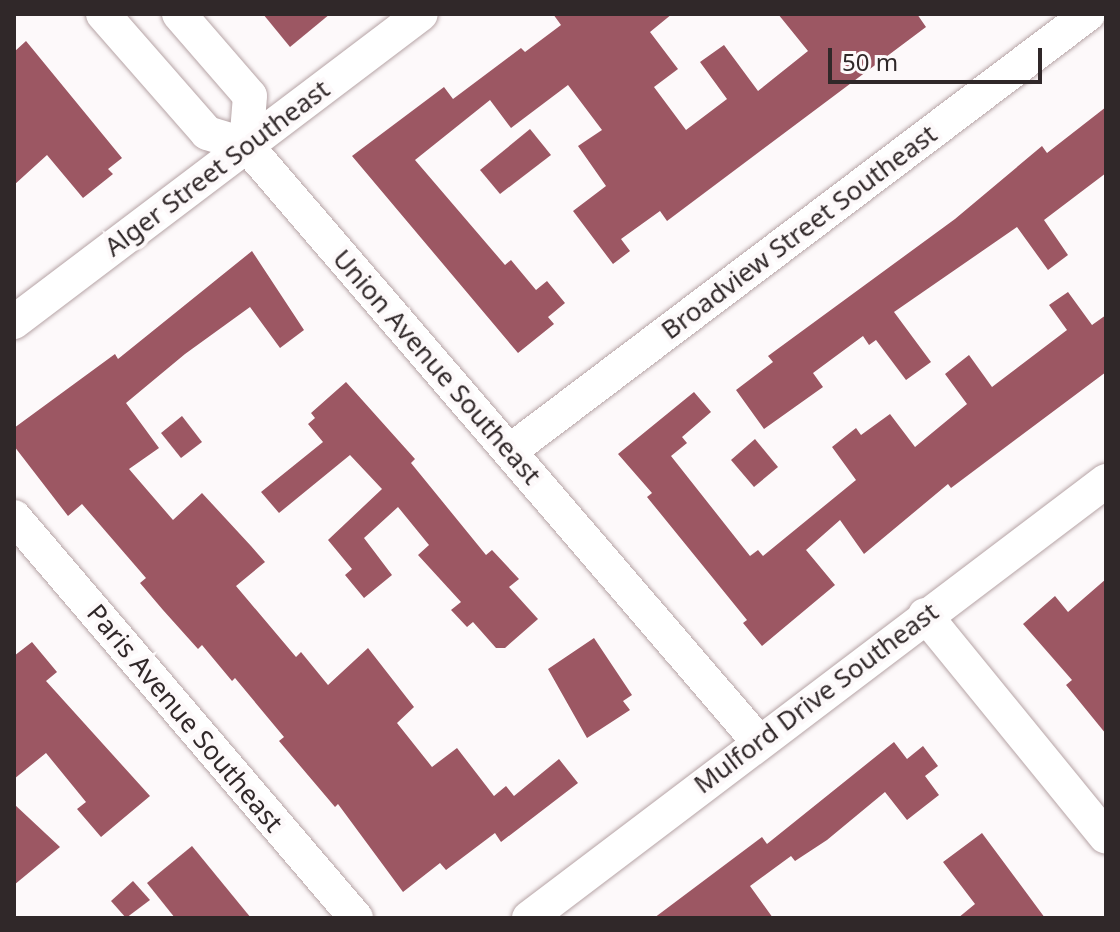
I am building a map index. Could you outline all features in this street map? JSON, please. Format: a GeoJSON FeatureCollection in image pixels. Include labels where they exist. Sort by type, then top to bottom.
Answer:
{"type":"FeatureCollection","features":[{"type":"Feature","properties":{"kind":"street"},"geometry":{"type":"LineString","coordinates":[[103,14],[207,133],[246,145],[250,96],[179,14]]}},
{"type":"Feature","properties":{"kind":"street","name":"Alger Street Southeast"},"geometry":{"type":"LineString","coordinates":[[14,322],[421,14]]}},
{"type":"Feature","properties":{"kind":"street","name":"Broadview Street Southeast"},"geometry":{"type":"LineString","coordinates":[[510,451],[1088,14]]}},
{"type":"Feature","properties":{"kind":"street","name":"Union Avenue Southeast"},"geometry":{"type":"LineString","coordinates":[[246,145],[758,741]]}},
{"type":"Feature","properties":{"kind":"street","name":"Mulford Drive Southeast"},"geometry":{"type":"LineString","coordinates":[[529,918],[758,741],[1106,481]]}},
{"type":"Feature","properties":{"kind":"street","name":"Paris Avenue Southeast"},"geometry":{"type":"LineString","coordinates":[[14,517],[356,918]]}},
{"type":"Feature","properties":{"kind":"street"},"geometry":{"type":"LineString","coordinates":[[925,615],[1106,837]]}},
{"type":"Feature","properties":{"kind":"building"},"geometry":{"type":"Polygon","coordinates":[[[263,14],[330,14],[290,47],[263,14]]]}},
{"type":"Feature","properties":{"kind":"building"},"geometry":{"type":"Polygon","coordinates":[[[553,14],[672,14],[650,32],[678,69],[654,87],[686,130],[727,99],[700,62],[724,45],[758,91],[808,51],[778,14],[917,14],[926,27],[667,221],[660,211],[621,239],[630,251],[613,264],[573,211],[606,186],[578,146],[602,130],[568,85],[511,128],[490,100],[415,160],[505,265],[511,260],[536,290],[547,281],[565,303],[548,317],[554,324],[518,353],[352,156],[444,87],[453,99],[521,48],[525,52],[561,25],[553,14]]]}},
{"type":"Feature","properties":{"kind":"building"},"geometry":{"type":"Polygon","coordinates":[[[26,41],[122,158],[108,169],[113,174],[83,198],[47,155],[14,185],[14,52],[26,41]]]}},
{"type":"Feature","properties":{"kind":"building"},"geometry":{"type":"Polygon","coordinates":[[[1106,107],[1106,173],[1044,220],[1068,255],[1048,270],[1017,227],[894,312],[931,362],[906,380],[876,340],[869,345],[863,336],[813,373],[823,387],[764,429],[736,390],[773,362],[768,356],[955,219],[1042,146],[1047,153],[1106,107]]]}},
{"type":"Feature","properties":{"kind":"building"},"geometry":{"type":"Polygon","coordinates":[[[530,129],[551,155],[500,194],[480,170],[530,129]]]}},
{"type":"Feature","properties":{"kind":"building"},"geometry":{"type":"Polygon","coordinates":[[[252,251],[304,330],[280,348],[250,307],[185,354],[126,403],[159,448],[129,469],[173,520],[202,493],[251,546],[265,562],[236,586],[296,657],[301,652],[328,685],[368,648],[414,707],[397,723],[432,767],[457,748],[494,796],[506,786],[514,796],[559,759],[578,783],[501,842],[495,833],[446,870],[440,863],[403,892],[338,804],[335,807],[279,741],[284,737],[235,678],[232,681],[202,645],[198,649],[163,610],[140,583],[146,578],[82,504],[68,516],[14,446],[14,428],[115,354],[118,359],[252,251]]]}},
{"type":"Feature","properties":{"kind":"building"},"geometry":{"type":"Polygon","coordinates":[[[1068,292],[1092,325],[1106,315],[1106,372],[951,488],[948,484],[864,554],[840,520],[806,550],[835,585],[762,646],[743,623],[747,620],[647,497],[652,493],[618,454],[694,392],[711,412],[682,437],[687,443],[671,456],[750,556],[758,550],[763,556],[856,480],[832,447],[856,428],[861,435],[890,414],[915,447],[967,404],[945,374],[969,355],[992,387],[1067,330],[1049,305],[1068,292]]]}},
{"type":"Feature","properties":{"kind":"building"},"geometry":{"type":"Polygon","coordinates":[[[346,382],[415,459],[411,463],[486,555],[492,550],[519,579],[509,587],[538,619],[505,648],[496,648],[473,622],[467,627],[451,610],[461,602],[418,555],[429,545],[398,507],[364,538],[392,575],[364,598],[345,575],[352,569],[328,540],[382,489],[350,455],[279,513],[261,492],[323,442],[308,424],[315,418],[311,413],[346,382]]]}},
{"type":"Feature","properties":{"kind":"building"},"geometry":{"type":"Polygon","coordinates":[[[182,416],[202,442],[181,458],[161,433],[182,416]]]}},
{"type":"Feature","properties":{"kind":"building"},"geometry":{"type":"Polygon","coordinates":[[[755,439],[778,467],[754,487],[731,460],[755,439]]]}},
{"type":"Feature","properties":{"kind":"building"},"geometry":{"type":"Polygon","coordinates":[[[1106,579],[1106,734],[1066,685],[1072,680],[1023,624],[1055,596],[1068,612],[1106,579]]]}},
{"type":"Feature","properties":{"kind":"building"},"geometry":{"type":"Polygon","coordinates":[[[594,638],[632,695],[623,701],[630,710],[587,738],[548,669],[594,638]]]}},
{"type":"Feature","properties":{"kind":"building"},"geometry":{"type":"Polygon","coordinates":[[[32,642],[57,672],[46,681],[150,796],[101,837],[77,809],[86,802],[46,753],[14,779],[14,656],[32,642]]]}},
{"type":"Feature","properties":{"kind":"building"},"geometry":{"type":"Polygon","coordinates":[[[894,742],[907,759],[923,746],[938,766],[925,776],[939,795],[907,820],[885,792],[827,840],[795,861],[791,856],[750,886],[773,918],[654,918],[762,837],[767,844],[894,742]]]}},
{"type":"Feature","properties":{"kind":"building"},"geometry":{"type":"Polygon","coordinates":[[[14,804],[60,847],[14,885],[14,804]]]}},
{"type":"Feature","properties":{"kind":"building"},"geometry":{"type":"Polygon","coordinates":[[[982,833],[1045,918],[958,918],[975,904],[943,862],[982,833]]]}},
{"type":"Feature","properties":{"kind":"building"},"geometry":{"type":"Polygon","coordinates":[[[192,846],[251,918],[175,918],[147,883],[192,846]]]}},
{"type":"Feature","properties":{"kind":"building"},"geometry":{"type":"Polygon","coordinates":[[[133,881],[150,900],[126,918],[111,901],[133,881]]]}}]}
